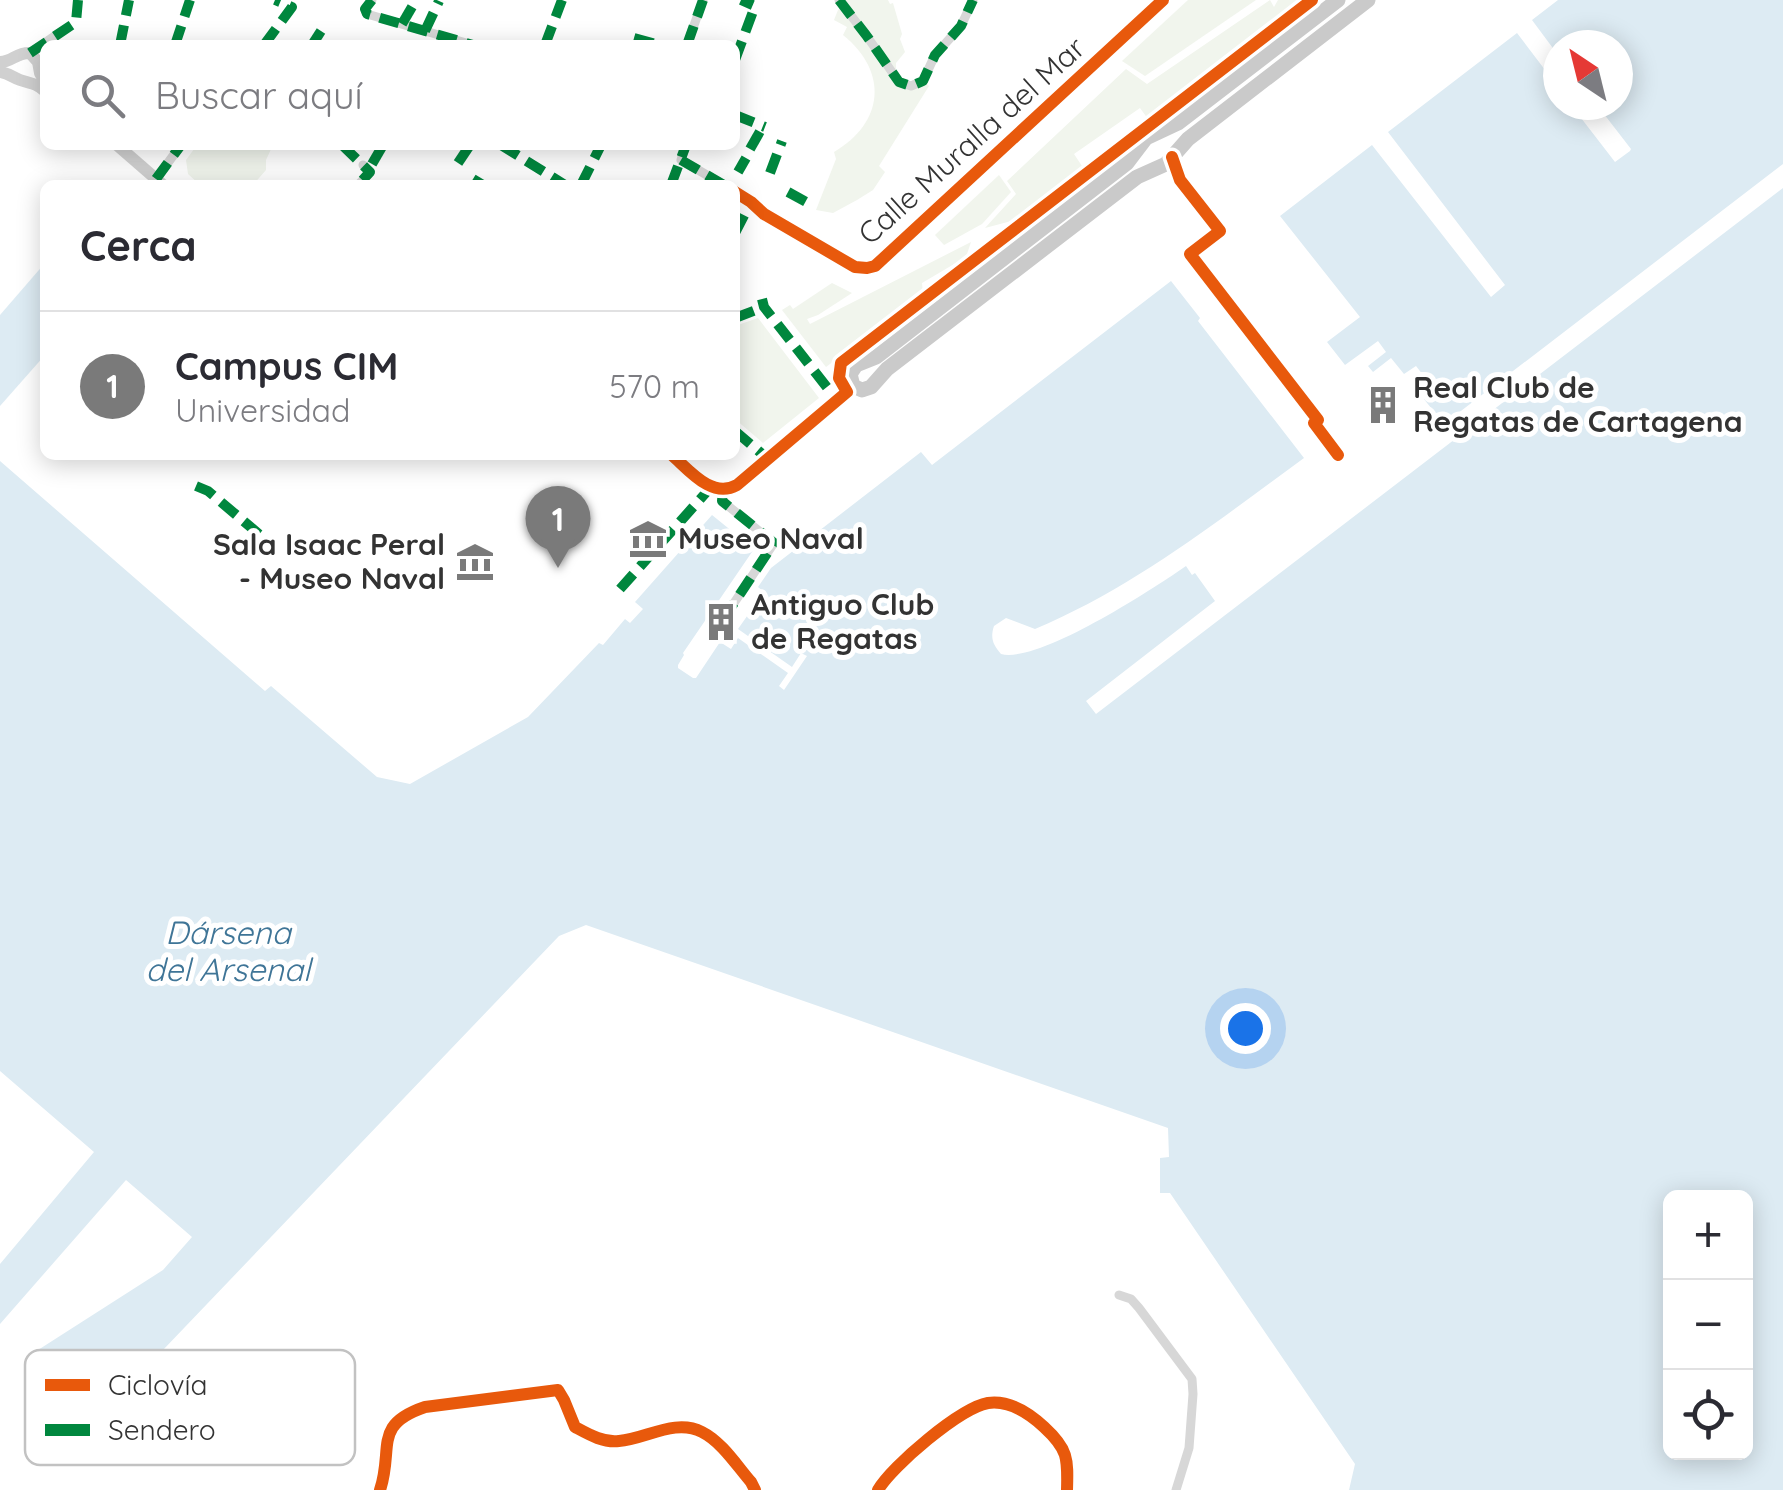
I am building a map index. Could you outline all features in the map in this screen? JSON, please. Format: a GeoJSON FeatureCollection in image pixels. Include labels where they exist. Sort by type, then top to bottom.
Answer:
{"type":"FeatureCollection","features":[{"type":"Feature","properties":{"kind":"main road"},"geometry":{"type":"LineString","coordinates":[[1338,0],[1178,123],[1148,138],[1127,163],[876,357],[851,370],[853,386],[866,390],[887,369],[1137,177],[1166,161],[1188,138],[1368,0]]}},
{"type":"Feature","properties":{"kind":"main road"},"geometry":{"type":"LineString","coordinates":[[30,54],[37,60],[32,77],[11,67],[7,60],[30,54]]}},
{"type":"Feature","properties":{"kind":"main road"},"geometry":{"type":"LineString","coordinates":[[0,72],[32,77]]}},
{"type":"Feature","properties":{"kind":"main road"},"geometry":{"type":"LineString","coordinates":[[1161,134],[1169,139],[1174,148],[1166,161],[1148,165],[1144,161],[1140,152],[1148,138],[1161,134]]}},
{"type":"Feature","properties":{"kind":"main road"},"geometry":{"type":"LineString","coordinates":[[113,150],[153,180]]}},
{"type":"Feature","properties":{"kind":"main road"},"geometry":{"type":"LineString","coordinates":[[122,150],[154,180]]}},
{"type":"Feature","properties":{"kind":"main road"},"geometry":{"type":"LineString","coordinates":[[862,364],[875,371],[875,382]]}},
{"type":"Feature","properties":{"kind":"main road"},"geometry":{"type":"LineString","coordinates":[[678,460],[704,482]]}},
{"type":"Feature","properties":{"kind":"street"},"geometry":{"type":"LineString","coordinates":[[689,40],[703,0]]}},
{"type":"Feature","properties":{"kind":"street"},"geometry":{"type":"LineString","coordinates":[[839,0],[895,78],[911,86],[923,81],[936,55],[961,26],[973,0]]}},
{"type":"Feature","properties":{"kind":"street","name":"Calle Muralla del Mar"},"geometry":{"type":"LineString","coordinates":[[740,195],[764,214],[855,267],[878,264],[1163,0]]}},
{"type":"Feature","properties":{"kind":"street"},"geometry":{"type":"LineString","coordinates":[[369,4],[366,14],[456,40]]}},
{"type":"Feature","properties":{"kind":"street"},"geometry":{"type":"LineString","coordinates":[[50,40],[60,33]]}},
{"type":"Feature","properties":{"kind":"street"},"geometry":{"type":"LineString","coordinates":[[30,54],[40,47]]}},
{"type":"Feature","properties":{"kind":"street"},"geometry":{"type":"LineString","coordinates":[[158,180],[177,150]]}},
{"type":"Feature","properties":{"kind":"street"},"geometry":{"type":"LineString","coordinates":[[684,150],[681,160],[715,180]]}},
{"type":"Feature","properties":{"kind":"street"},"geometry":{"type":"LineString","coordinates":[[1166,161],[1220,231],[1190,254],[1318,420],[1314,424],[1338,455]]}},
{"type":"Feature","properties":{"kind":"street"},"geometry":{"type":"LineString","coordinates":[[363,165],[370,172],[363,180]]}},
{"type":"Feature","properties":{"kind":"street"},"geometry":{"type":"LineString","coordinates":[[704,482],[723,490],[737,485],[853,386]]}},
{"type":"Feature","properties":{"kind":"street"},"geometry":{"type":"LineString","coordinates":[[723,490],[722,501],[774,544],[730,608]]}},
{"type":"Feature","properties":{"kind":"street"},"geometry":{"type":"LineString","coordinates":[[1119,1295],[1131,1299],[1139,1308],[1192,1379],[1189,1448],[1176,1490]]}},
{"type":"Feature","properties":{"kind":"street"},"geometry":{"type":"LineString","coordinates":[[380,1490],[387,1438],[407,1413],[426,1406],[558,1390],[574,1427],[601,1440],[618,1442],[683,1427],[700,1430],[713,1439],[755,1490]]}},
{"type":"Feature","properties":{"kind":"street"},"geometry":{"type":"LineString","coordinates":[[878,1490],[884,1479],[936,1432],[987,1403],[1021,1409],[1057,1439],[1065,1451],[1066,1490]]}},
{"type":"Feature","properties":{"kind":"shaded area"},"geometry":{"type":"Polygon","coordinates":[[[844,0],[893,3],[905,52],[896,63],[896,73],[908,82],[921,78],[929,86],[879,166],[885,172],[873,190],[833,213],[816,210],[836,159],[834,152],[863,127],[874,97],[868,65],[843,35],[847,27],[834,20],[846,3],[844,0]]]}},
{"type":"Feature","properties":{"kind":"shaded area"},"geometry":{"type":"Polygon","coordinates":[[[1188,0],[1256,0],[1145,76],[1122,61],[1188,0]]]}},
{"type":"Feature","properties":{"kind":"shaded area"},"geometry":{"type":"Polygon","coordinates":[[[1270,0],[1274,7],[1278,0],[1303,0],[1148,119],[1140,108],[1074,154],[1084,169],[1019,219],[985,228],[1016,194],[1007,181],[1126,69],[1147,84],[1270,0]]]}},
{"type":"Feature","properties":{"kind":"shaded area"},"geometry":{"type":"Polygon","coordinates":[[[193,150],[271,150],[266,170],[257,180],[195,180],[188,174],[186,160],[193,150]]]}},
{"type":"Feature","properties":{"kind":"shaded area"},"geometry":{"type":"Polygon","coordinates":[[[999,175],[1011,192],[982,224],[944,245],[935,235],[999,175]]]}},
{"type":"Feature","properties":{"kind":"shaded area"},"geometry":{"type":"Polygon","coordinates":[[[971,242],[966,257],[922,283],[923,293],[826,367],[782,310],[790,305],[793,309],[832,283],[852,293],[807,319],[810,324],[971,242]]]}},
{"type":"Feature","properties":{"kind":"shaded area"},"geometry":{"type":"Polygon","coordinates":[[[758,318],[819,398],[763,443],[740,423],[740,324],[758,318]]]}},
{"type":"Feature","properties":{"kind":"water"},"geometry":{"type":"Polygon","coordinates":[[[1558,0],[1783,0],[1783,164],[1444,424],[1419,393],[1430,384],[1416,366],[1404,374],[1391,358],[1373,372],[1368,366],[1386,352],[1378,341],[1345,365],[1327,342],[1360,317],[1280,216],[1372,145],[1491,297],[1505,285],[1388,132],[1517,33],[1543,67],[1543,120],[1583,120],[1615,162],[1630,151],[1609,120],[1633,120],[1633,30],[1543,30],[1543,35],[1532,20],[1558,0]]]}},
{"type":"Feature","properties":{"kind":"water","name":"Dársena del Arsenal"},"geometry":{"type":"Polygon","coordinates":[[[1783,188],[1783,1490],[1349,1490],[1355,1464],[1170,1193],[1160,1193],[1160,1158],[1169,1157],[1168,1128],[586,925],[559,936],[163,1350],[38,1350],[163,1270],[192,1237],[126,1180],[0,1324],[0,1264],[94,1152],[0,1071],[0,461],[265,691],[271,686],[377,777],[410,784],[528,717],[599,643],[603,645],[625,619],[630,623],[643,609],[635,602],[712,515],[754,549],[683,653],[678,668],[696,678],[720,642],[731,649],[738,638],[788,673],[779,686],[784,690],[807,656],[801,653],[792,667],[738,629],[764,592],[758,587],[771,568],[921,452],[932,465],[1171,281],[1304,458],[1207,529],[1106,594],[1035,629],[1006,618],[994,626],[993,641],[1001,654],[1041,648],[1095,622],[1186,566],[1215,601],[1086,701],[1096,714],[1783,188]]]}},
{"type":"Feature","properties":{"kind":"water"},"geometry":{"type":"Polygon","coordinates":[[[40,269],[40,361],[0,406],[0,315],[40,269]]]}},
{"type":"Feature","properties":{"kind":"marked path"},"geometry":{"type":"LineString","coordinates":[[49,40],[76,22],[78,0]]}},
{"type":"Feature","properties":{"kind":"marked path"},"geometry":{"type":"LineString","coordinates":[[121,40],[129,0]]}},
{"type":"Feature","properties":{"kind":"marked path"},"geometry":{"type":"LineString","coordinates":[[177,40],[190,0]]}},
{"type":"Feature","properties":{"kind":"marked path"},"geometry":{"type":"LineString","coordinates":[[268,40],[292,7],[275,0]]}},
{"type":"Feature","properties":{"kind":"marked path"},"geometry":{"type":"LineString","coordinates":[[372,0],[365,9],[367,14],[456,40]]}},
{"type":"Feature","properties":{"kind":"marked path"},"geometry":{"type":"LineString","coordinates":[[402,24],[416,0]]}},
{"type":"Feature","properties":{"kind":"marked path"},"geometry":{"type":"LineString","coordinates":[[547,40],[562,0]]}},
{"type":"Feature","properties":{"kind":"marked path"},"geometry":{"type":"LineString","coordinates":[[689,40],[703,0]]}},
{"type":"Feature","properties":{"kind":"marked path"},"geometry":{"type":"LineString","coordinates":[[740,46],[755,6],[741,0]]}},
{"type":"Feature","properties":{"kind":"marked path"},"geometry":{"type":"LineString","coordinates":[[839,0],[899,82],[911,86],[923,81],[935,55],[961,26],[973,0]]}},
{"type":"Feature","properties":{"kind":"marked path"},"geometry":{"type":"LineString","coordinates":[[425,31],[439,1]]}},
{"type":"Feature","properties":{"kind":"marked path"},"geometry":{"type":"LineString","coordinates":[[315,40],[321,31]]}},
{"type":"Feature","properties":{"kind":"marked path"},"geometry":{"type":"LineString","coordinates":[[634,38],[641,40]]}},
{"type":"Feature","properties":{"kind":"marked path"},"geometry":{"type":"LineString","coordinates":[[30,53],[40,46]]}},
{"type":"Feature","properties":{"kind":"marked path"},"geometry":{"type":"LineString","coordinates":[[740,117],[765,127]]}},
{"type":"Feature","properties":{"kind":"marked path"},"geometry":{"type":"LineString","coordinates":[[750,149],[763,126]]}},
{"type":"Feature","properties":{"kind":"marked path"},"geometry":{"type":"LineString","coordinates":[[770,173],[782,141]]}},
{"type":"Feature","properties":{"kind":"marked path"},"geometry":{"type":"LineString","coordinates":[[156,179],[177,150]]}},
{"type":"Feature","properties":{"kind":"marked path"},"geometry":{"type":"LineString","coordinates":[[347,150],[370,172],[363,180]]}},
{"type":"Feature","properties":{"kind":"marked path"},"geometry":{"type":"LineString","coordinates":[[372,164],[380,150]]}},
{"type":"Feature","properties":{"kind":"marked path"},"geometry":{"type":"LineString","coordinates":[[458,163],[467,150]]}},
{"type":"Feature","properties":{"kind":"marked path"},"geometry":{"type":"LineString","coordinates":[[509,150],[557,180]]}},
{"type":"Feature","properties":{"kind":"marked path"},"geometry":{"type":"LineString","coordinates":[[584,180],[598,150]]}},
{"type":"Feature","properties":{"kind":"marked path"},"geometry":{"type":"LineString","coordinates":[[673,180],[684,150]]}},
{"type":"Feature","properties":{"kind":"marked path"},"geometry":{"type":"LineString","coordinates":[[738,172],[746,158]]}},
{"type":"Feature","properties":{"kind":"marked path"},"geometry":{"type":"LineString","coordinates":[[681,160],[715,180]]}},
{"type":"Feature","properties":{"kind":"marked path"},"geometry":{"type":"LineString","coordinates":[[788,192],[810,204]]}},
{"type":"Feature","properties":{"kind":"marked path"},"geometry":{"type":"LineString","coordinates":[[740,223],[751,202],[744,197]]}},
{"type":"Feature","properties":{"kind":"marked path"},"geometry":{"type":"LineString","coordinates":[[762,299],[764,307],[837,400]]}},
{"type":"Feature","properties":{"kind":"marked path"},"geometry":{"type":"LineString","coordinates":[[740,316],[764,307]]}},
{"type":"Feature","properties":{"kind":"marked path"},"geometry":{"type":"LineString","coordinates":[[740,435],[768,459]]}},
{"type":"Feature","properties":{"kind":"marked path"},"geometry":{"type":"LineString","coordinates":[[196,486],[208,491],[260,535]]}},
{"type":"Feature","properties":{"kind":"marked path"},"geometry":{"type":"LineString","coordinates":[[620,589],[711,487]]}},
{"type":"Feature","properties":{"kind":"marked path"},"geometry":{"type":"LineString","coordinates":[[723,490],[722,501],[774,543],[730,609]]}},
{"type":"Feature","properties":{"kind":"cycle path"},"geometry":{"type":"LineString","coordinates":[[740,195],[764,214],[855,267],[875,266],[1163,0]]}},
{"type":"Feature","properties":{"kind":"cycle path"},"geometry":{"type":"LineString","coordinates":[[678,460],[710,486],[737,485],[847,392],[839,378],[841,363],[1312,0]]}},
{"type":"Feature","properties":{"kind":"cycle path"},"geometry":{"type":"LineString","coordinates":[[1172,157],[1180,180],[1220,231],[1190,254],[1318,420],[1314,423],[1338,455]]}},
{"type":"Feature","properties":{"kind":"cycle path"},"geometry":{"type":"LineString","coordinates":[[380,1490],[391,1430],[408,1414],[425,1407],[558,1390],[575,1427],[601,1439],[629,1439],[681,1427],[702,1432],[723,1448],[755,1490]]}},
{"type":"Feature","properties":{"kind":"cycle path"},"geometry":{"type":"LineString","coordinates":[[878,1490],[928,1439],[961,1415],[988,1403],[1025,1412],[1058,1442],[1066,1462],[1067,1490]]}},
{"type":"Feature","properties":{"kind":"place","name":"Real Club de Regatas de Cartagena"},"geometry":{"type":"Point","coordinates":[1383,405]}},
{"type":"Feature","properties":{"kind":"place","name":"Museo Naval"},"geometry":{"type":"Point","coordinates":[648,539]}},
{"type":"Feature","properties":{"kind":"place","name":"Sala Isaac Peral - Museo Naval"},"geometry":{"type":"Point","coordinates":[475,562]}},
{"type":"Feature","properties":{"kind":"place","name":"Campus CIM"},"geometry":{"type":"Point","coordinates":[558,568]}},
{"type":"Feature","properties":{"kind":"place","name":"Antiguo Club de Regatas"},"geometry":{"type":"Point","coordinates":[721,622]}}]}
